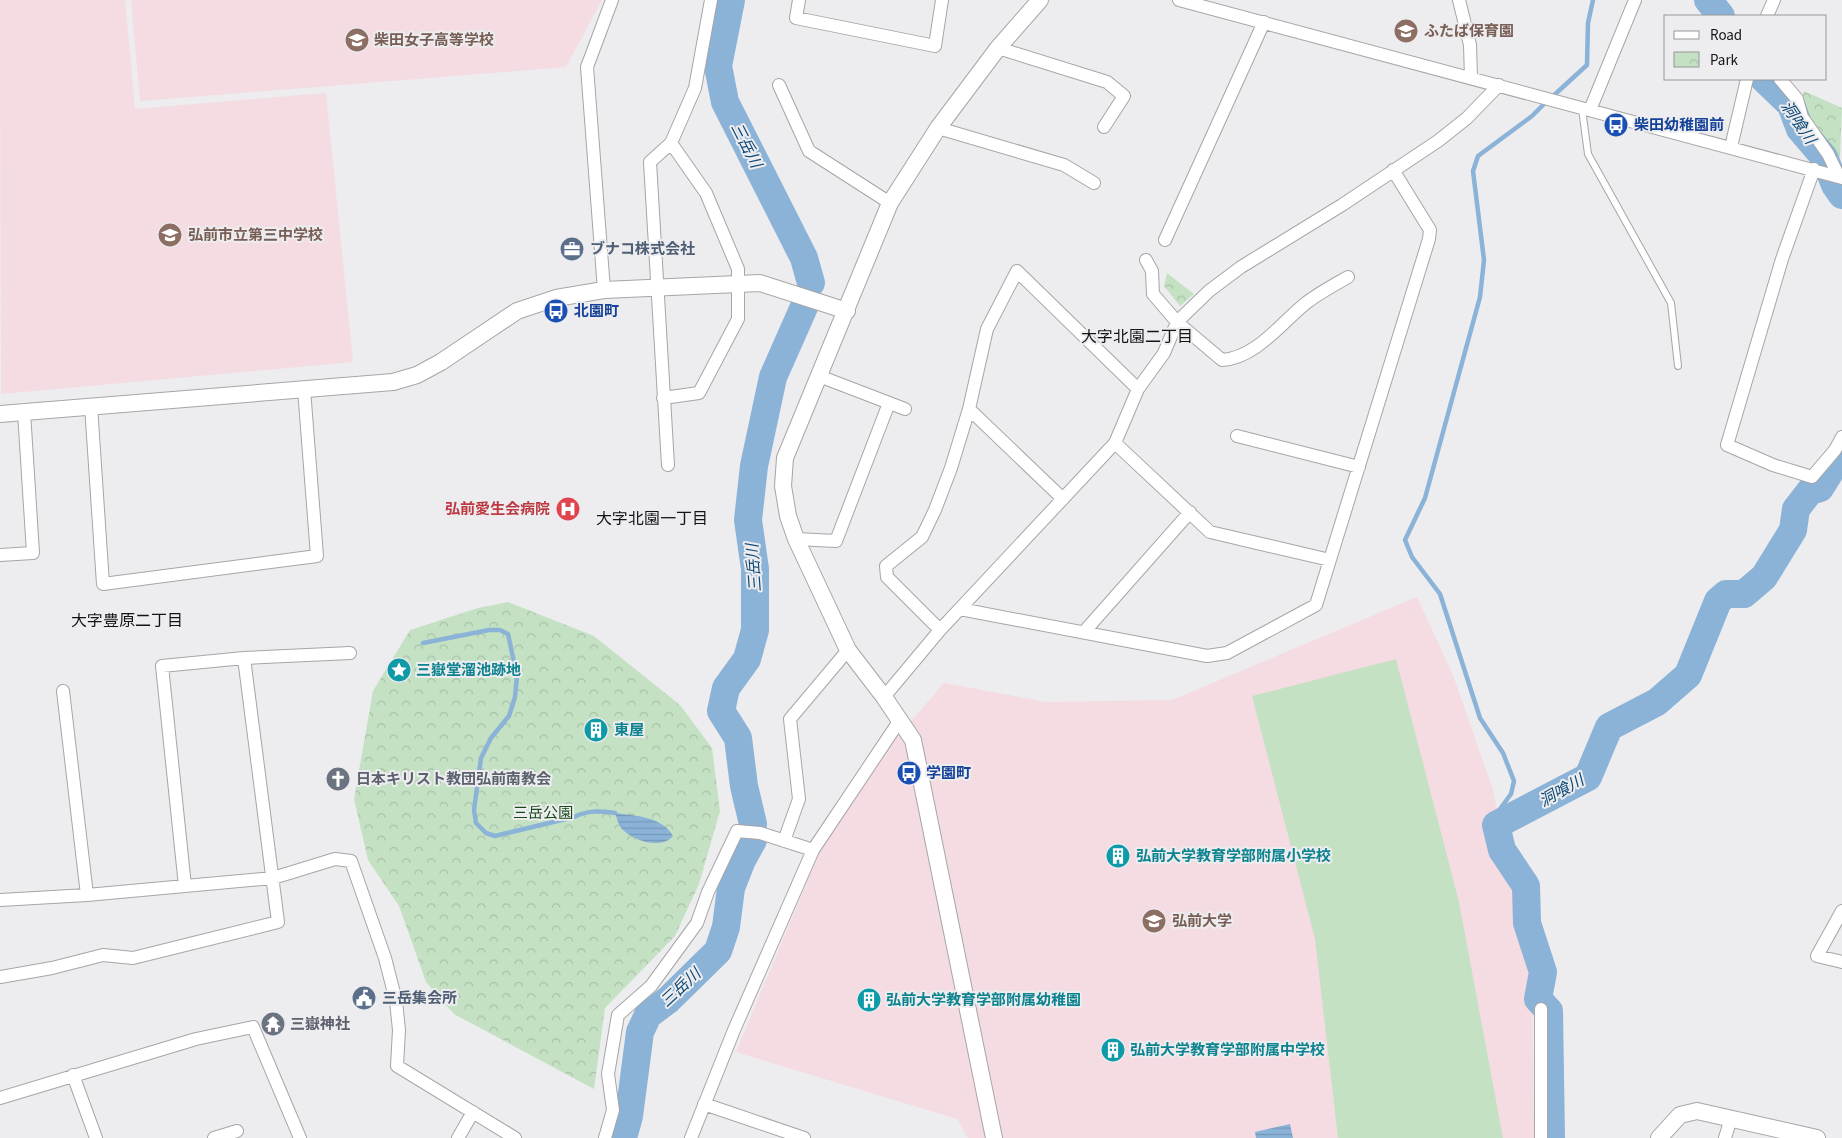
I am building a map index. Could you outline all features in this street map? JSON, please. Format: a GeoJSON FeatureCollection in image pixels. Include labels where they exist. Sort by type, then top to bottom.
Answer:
{"type":"FeatureCollection","features":[{"type":"Feature","properties":{"kind":"street"},"geometry":{"type":"LineString","coordinates":[[604,290],[587,67],[612,0]]}},
{"type":"Feature","properties":{"kind":"street"},"geometry":{"type":"LineString","coordinates":[[668,465],[650,162],[671,144],[695,88],[711,0]]}},
{"type":"Feature","properties":{"kind":"street"},"geometry":{"type":"LineString","coordinates":[[799,0],[796,18],[935,46],[942,0]]}},
{"type":"Feature","properties":{"kind":"street"},"geometry":{"type":"LineString","coordinates":[[994,1138],[913,740],[884,697],[848,650],[796,539],[788,516],[783,486],[785,458],[890,203],[938,128],[998,48],[1040,0]]}},
{"type":"Feature","properties":{"kind":"street"},"geometry":{"type":"LineString","coordinates":[[1178,0],[1205,3],[1264,22],[1840,177]]}},
{"type":"Feature","properties":{"kind":"street"},"geometry":{"type":"LineString","coordinates":[[1459,0],[1470,45],[1472,78]]}},
{"type":"Feature","properties":{"kind":"street"},"geometry":{"type":"LineString","coordinates":[[1586,109],[1635,0]]}},
{"type":"Feature","properties":{"kind":"street"},"geometry":{"type":"LineString","coordinates":[[1767,15],[1774,0]]}},
{"type":"Feature","properties":{"kind":"street"},"geometry":{"type":"LineString","coordinates":[[1165,240],[1264,22]]}},
{"type":"Feature","properties":{"kind":"street"},"geometry":{"type":"LineString","coordinates":[[998,48],[1107,82],[1124,96],[1104,127]]}},
{"type":"Feature","properties":{"kind":"street"},"geometry":{"type":"LineString","coordinates":[[1731,147],[1747,80]]}},
{"type":"Feature","properties":{"kind":"street"},"geometry":{"type":"LineString","coordinates":[[1781,80],[1797,99],[1802,117],[1828,154],[1840,177]]}},
{"type":"Feature","properties":{"kind":"street"},"geometry":{"type":"LineString","coordinates":[[779,84],[809,151],[890,203]]}},
{"type":"Feature","properties":{"kind":"street"},"geometry":{"type":"LineString","coordinates":[[884,697],[940,630],[1115,442],[1138,390],[1164,353],[1177,322],[1209,291],[1241,267],[1342,205],[1445,136],[1467,118],[1499,85]]}},
{"type":"Feature","properties":{"kind":"street"},"geometry":{"type":"LineString","coordinates":[[938,128],[1064,165],[1094,183]]}},
{"type":"Feature","properties":{"kind":"street"},"geometry":{"type":"LineString","coordinates":[[663,398],[699,393],[738,319],[738,269],[706,193],[671,144]]}},
{"type":"Feature","properties":{"kind":"street"},"geometry":{"type":"LineString","coordinates":[[1814,169],[1782,259],[1727,444],[1774,465],[1812,477],[1835,450],[1842,437]]}},
{"type":"Feature","properties":{"kind":"street"},"geometry":{"type":"LineString","coordinates":[[960,609],[1207,656],[1227,653],[1316,605],[1430,230],[1393,170]]}},
{"type":"Feature","properties":{"kind":"street"},"geometry":{"type":"LineString","coordinates":[[1146,260],[1152,271],[1153,294],[1177,322],[1216,358],[1222,360],[1235,360],[1275,332],[1315,296],[1348,277]]}},
{"type":"Feature","properties":{"kind":"street"},"geometry":{"type":"LineString","coordinates":[[940,630],[887,577],[886,566],[922,537],[936,510],[969,408],[987,329],[1017,271],[1138,390]]}},
{"type":"Feature","properties":{"kind":"street"},"geometry":{"type":"LineString","coordinates":[[0,414],[393,382],[416,375],[517,311],[556,298],[604,290],[760,283],[847,310]]}},
{"type":"Feature","properties":{"kind":"street"},"geometry":{"type":"LineString","coordinates":[[819,376],[904,409]]}},
{"type":"Feature","properties":{"kind":"street"},"geometry":{"type":"LineString","coordinates":[[91,406],[103,584],[317,556],[304,389]]}},
{"type":"Feature","properties":{"kind":"street"},"geometry":{"type":"LineString","coordinates":[[796,539],[836,540],[889,403]]}},
{"type":"Feature","properties":{"kind":"street"},"geometry":{"type":"LineString","coordinates":[[969,408],[1063,499]]}},
{"type":"Feature","properties":{"kind":"street"},"geometry":{"type":"LineString","coordinates":[[0,555],[33,554],[24,412]]}},
{"type":"Feature","properties":{"kind":"street"},"geometry":{"type":"LineString","coordinates":[[1237,436],[1359,467]]}},
{"type":"Feature","properties":{"kind":"street"},"geometry":{"type":"LineString","coordinates":[[1115,442],[1210,532],[1330,560]]}},
{"type":"Feature","properties":{"kind":"street"},"geometry":{"type":"LineString","coordinates":[[1084,632],[1190,512]]}},
{"type":"Feature","properties":{"kind":"street"},"geometry":{"type":"LineString","coordinates":[[784,841],[799,799],[790,719],[848,650]]}},
{"type":"Feature","properties":{"kind":"street"},"geometry":{"type":"LineString","coordinates":[[185,886],[162,666],[244,658],[350,653]]}},
{"type":"Feature","properties":{"kind":"street"},"geometry":{"type":"LineString","coordinates":[[0,978],[52,968],[103,955],[132,958],[278,922],[244,658]]}},
{"type":"Feature","properties":{"kind":"street"},"geometry":{"type":"LineString","coordinates":[[63,691],[87,895]]}},
{"type":"Feature","properties":{"kind":"street"},"geometry":{"type":"LineString","coordinates":[[691,1138],[813,850],[900,720]]}},
{"type":"Feature","properties":{"kind":"street"},"geometry":{"type":"LineString","coordinates":[[605,1138],[613,1110],[608,1074],[618,1015],[651,986],[697,923],[708,892],[737,831],[760,833],[813,850]]}},
{"type":"Feature","properties":{"kind":"street"},"geometry":{"type":"LineString","coordinates":[[0,900],[87,895],[273,878],[335,859],[351,861],[385,958],[396,1001],[399,1030],[397,1066],[515,1138]]}},
{"type":"Feature","properties":{"kind":"street"},"geometry":{"type":"LineString","coordinates":[[1842,911],[1817,956],[1842,962]]}},
{"type":"Feature","properties":{"kind":"street"},"geometry":{"type":"LineString","coordinates":[[1541,1009],[1541,1138]]}},
{"type":"Feature","properties":{"kind":"street"},"geometry":{"type":"LineString","coordinates":[[0,1098],[196,1039],[253,1027],[300,1138]]}},
{"type":"Feature","properties":{"kind":"street"},"geometry":{"type":"LineString","coordinates":[[73,1075],[96,1138]]}},
{"type":"Feature","properties":{"kind":"street"},"geometry":{"type":"LineString","coordinates":[[704,1104],[804,1138]]}},
{"type":"Feature","properties":{"kind":"street"},"geometry":{"type":"LineString","coordinates":[[1659,1138],[1680,1115],[1697,1110],[1817,1138]]}},
{"type":"Feature","properties":{"kind":"street"},"geometry":{"type":"LineString","coordinates":[[458,1138],[473,1112]]}},
{"type":"Feature","properties":{"kind":"street"},"geometry":{"type":"LineString","coordinates":[[1725,1138],[1731,1118]]}},
{"type":"Feature","properties":{"kind":"street"},"geometry":{"type":"LineString","coordinates":[[214,1138],[237,1131]]}},
{"type":"Feature","properties":{"kind":"lane"},"geometry":{"type":"LineString","coordinates":[[1586,109],[1588,154],[1671,303],[1678,366]]}},
{"type":"Feature","properties":{"kind":"shaded area","name":"弘前市立第三中学校"},"geometry":{"type":"Polygon","coordinates":[[[0,0],[125,0],[135,109],[326,93],[353,362],[1,394],[0,0]]]}},
{"type":"Feature","properties":{"kind":"shaded area","name":"柴田女子高等学校"},"geometry":{"type":"Polygon","coordinates":[[[131,0],[602,0],[566,67],[140,101],[131,0]]]}},
{"type":"Feature","properties":{"kind":"shaded area","name":"弘前大学"},"geometry":{"type":"Polygon","coordinates":[[[1417,597],[1453,675],[1493,790],[1532,990],[1534,1138],[968,1138],[957,1119],[736,1052],[819,853],[888,748],[944,683],[1046,702],[1172,700],[1417,597]]]}},
{"type":"Feature","properties":{"kind":"green space"},"geometry":{"type":"Polygon","coordinates":[[[1804,91],[1842,108],[1840,157],[1831,152],[1816,131],[1804,104],[1804,91]]]}},
{"type":"Feature","properties":{"kind":"green space"},"geometry":{"type":"Polygon","coordinates":[[[1167,273],[1194,294],[1180,306],[1164,286],[1167,273]]]}},
{"type":"Feature","properties":{"kind":"green space","name":"三岳公園"},"geometry":{"type":"Polygon","coordinates":[[[508,602],[594,636],[680,705],[712,748],[720,811],[699,884],[675,936],[605,1008],[594,1089],[454,1014],[426,982],[399,906],[368,860],[354,799],[373,691],[410,630],[478,608],[508,602]]]}},
{"type":"Feature","properties":{"kind":"green space"},"geometry":{"type":"Polygon","coordinates":[[[1396,659],[1459,902],[1503,1138],[1338,1138],[1315,939],[1252,696],[1396,659]]]}},
{"type":"Feature","properties":{"kind":"water"},"geometry":{"type":"Polygon","coordinates":[[[615,813],[639,816],[655,821],[668,829],[673,836],[668,840],[654,843],[632,837],[621,828],[615,813]]]}},
{"type":"Feature","properties":{"kind":"water"},"geometry":{"type":"Polygon","coordinates":[[[1290,1124],[1293,1138],[1256,1138],[1255,1132],[1290,1124]]]}},
{"type":"Feature","properties":{"kind":"waterway","name":"三岳川"},"geometry":{"type":"LineString","coordinates":[[731,0],[718,66],[725,102],[804,258],[811,283]]}},
{"type":"Feature","properties":{"kind":"waterway"},"geometry":{"type":"LineString","coordinates":[[1552,97],[1587,65],[1588,23],[1593,0]]}},
{"type":"Feature","properties":{"kind":"waterway","name":"洞喰川"},"geometry":{"type":"LineString","coordinates":[[1708,0],[1720,15]]}},
{"type":"Feature","properties":{"kind":"waterway","name":"洞喰川"},"geometry":{"type":"LineString","coordinates":[[1765,80],[1791,105],[1800,129],[1824,157],[1835,185],[1842,195]]}},
{"type":"Feature","properties":{"kind":"waterway"},"geometry":{"type":"LineString","coordinates":[[1496,825],[1497,813],[1511,794],[1514,781],[1503,753],[1480,718],[1440,594],[1412,557],[1405,540],[1425,498],[1480,297],[1484,260],[1473,171],[1478,156],[1532,116],[1546,102]]}},
{"type":"Feature","properties":{"kind":"waterway","name":"三岳川"},"geometry":{"type":"LineString","coordinates":[[753,824],[744,786],[738,738],[721,711],[726,688],[747,659],[755,630],[755,569],[748,520],[754,466],[773,377],[804,307]]}},
{"type":"Feature","properties":{"kind":"waterway","name":"洞喰川"},"geometry":{"type":"LineString","coordinates":[[1551,1138],[1549,1011],[1538,999],[1543,972],[1527,923],[1526,886],[1502,850],[1496,825],[1588,777],[1609,727],[1657,702],[1688,675],[1718,601],[1726,594],[1744,594],[1764,577],[1793,530],[1796,509],[1810,491],[1820,488],[1842,453]]}},
{"type":"Feature","properties":{"kind":"waterway"},"geometry":{"type":"LineString","coordinates":[[423,643],[489,630],[500,630],[508,634],[517,676],[515,697],[509,716],[491,738],[481,758],[474,810],[476,823],[486,833],[495,836],[589,812],[615,813]]}},
{"type":"Feature","properties":{"kind":"waterway","name":"三岳川"},"geometry":{"type":"LineString","coordinates":[[623,1138],[629,1116],[640,1032],[648,1015],[668,1000],[718,951],[726,927],[731,888],[742,860],[753,840]]}},
{"type":"Feature","properties":{"kind":"place","name":"ふたば保育園"},"geometry":{"type":"Point","coordinates":[1406,31]}},
{"type":"Feature","properties":{"kind":"place","name":"柴田女子高等学校"},"geometry":{"type":"Point","coordinates":[357,40]}},
{"type":"Feature","properties":{"kind":"place","name":"柴田幼稚園前"},"geometry":{"type":"Point","coordinates":[1616,125]}},
{"type":"Feature","properties":{"kind":"place","name":"弘前市立第三中学校"},"geometry":{"type":"Point","coordinates":[170,235]}},
{"type":"Feature","properties":{"kind":"place","name":"ブナコ株式会社"},"geometry":{"type":"Point","coordinates":[572,249]}},
{"type":"Feature","properties":{"kind":"place","name":"北園町"},"geometry":{"type":"Point","coordinates":[556,311]}},
{"type":"Feature","properties":{"kind":"place","name":"弘前愛生会病院"},"geometry":{"type":"Point","coordinates":[568,509]}},
{"type":"Feature","properties":{"kind":"place","name":"三嶽堂溜池跡地"},"geometry":{"type":"Point","coordinates":[399,670]}},
{"type":"Feature","properties":{"kind":"place","name":"東屋"},"geometry":{"type":"Point","coordinates":[596,730]}},
{"type":"Feature","properties":{"kind":"place","name":"学園町"},"geometry":{"type":"Point","coordinates":[909,773]}},
{"type":"Feature","properties":{"kind":"place","name":"日本キリスト教団弘前南教会"},"geometry":{"type":"Point","coordinates":[338,779]}},
{"type":"Feature","properties":{"kind":"place","name":"弘前大学教育学部附属小学校"},"geometry":{"type":"Point","coordinates":[1118,856]}},
{"type":"Feature","properties":{"kind":"place","name":"弘前大学"},"geometry":{"type":"Point","coordinates":[1154,921]}},
{"type":"Feature","properties":{"kind":"place","name":"三岳集会所"},"geometry":{"type":"Point","coordinates":[364,998]}},
{"type":"Feature","properties":{"kind":"place","name":"弘前大学教育学部附属幼稚園"},"geometry":{"type":"Point","coordinates":[869,1000]}},
{"type":"Feature","properties":{"kind":"place","name":"三嶽神社"},"geometry":{"type":"Point","coordinates":[273,1024]}},
{"type":"Feature","properties":{"kind":"place","name":"弘前大学教育学部附属中学校"},"geometry":{"type":"Point","coordinates":[1113,1050]}},
{"type":"Feature","properties":{"kind":"district","name":"大字北園二丁目"},"geometry":{"type":"Point","coordinates":[1137,336]}},
{"type":"Feature","properties":{"kind":"district","name":"大字北園一丁目"},"geometry":{"type":"Point","coordinates":[652,518]}},
{"type":"Feature","properties":{"kind":"district","name":"大字豊原二丁目"},"geometry":{"type":"Point","coordinates":[127,620]}}]}
